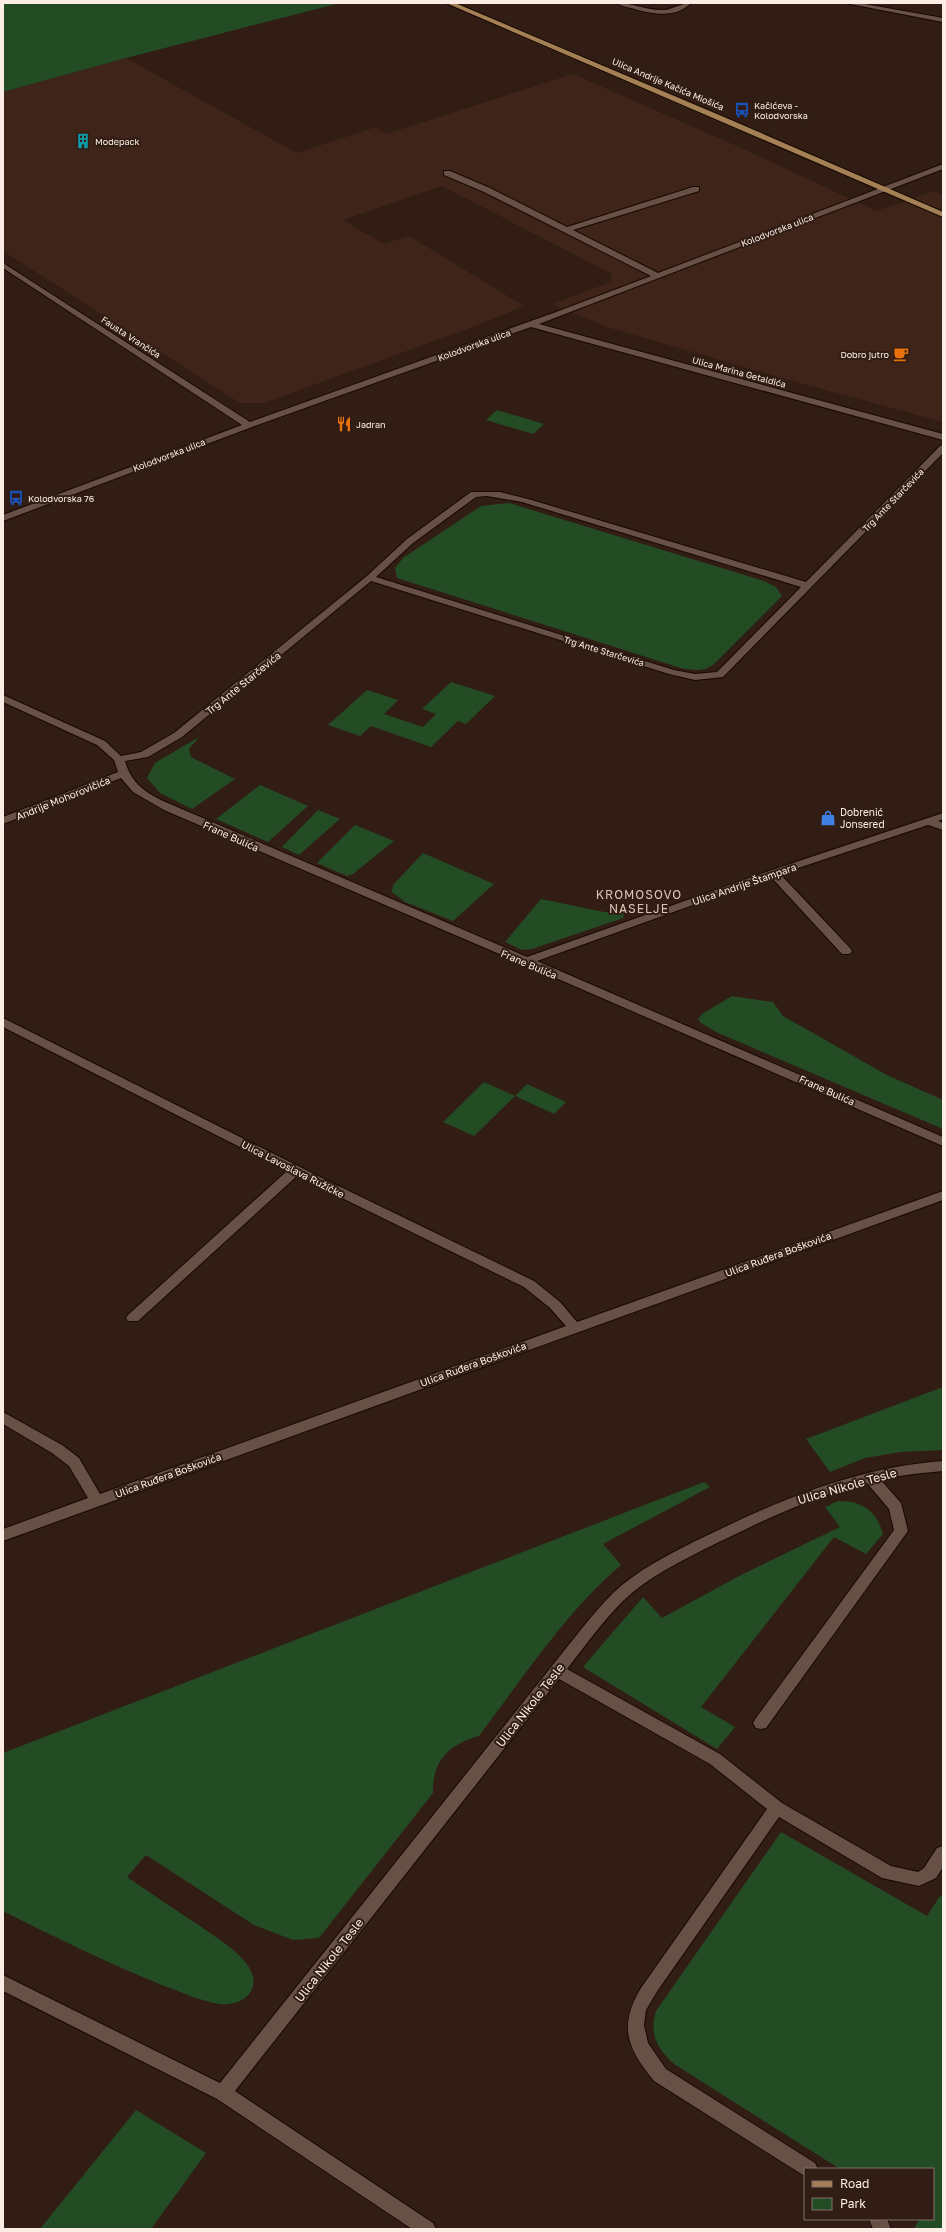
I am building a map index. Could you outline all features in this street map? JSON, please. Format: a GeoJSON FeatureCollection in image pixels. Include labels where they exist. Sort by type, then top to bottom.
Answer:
{"type":"FeatureCollection","features":[{"type":"Feature","properties":{"kind":"main road","name":"Ulica Andrije Kačića Miošića"},"geometry":{"type":"LineString","coordinates":[[449,3],[886,188],[943,215]]}},
{"type":"Feature","properties":{"kind":"street"},"geometry":{"type":"LineString","coordinates":[[620,3],[666,13],[677,11],[688,3]]}},
{"type":"Feature","properties":{"kind":"street"},"geometry":{"type":"LineString","coordinates":[[848,3],[940,20]]}},
{"type":"Feature","properties":{"kind":"street","name":"Kolodvorska ulica"},"geometry":{"type":"LineString","coordinates":[[3,518],[249,425],[531,324],[943,166]]}},
{"type":"Feature","properties":{"kind":"street"},"geometry":{"type":"LineString","coordinates":[[447,173],[487,190],[657,276]]}},
{"type":"Feature","properties":{"kind":"street"},"geometry":{"type":"LineString","coordinates":[[566,230],[696,189]]}},
{"type":"Feature","properties":{"kind":"street","name":"Fausta Vrančića"},"geometry":{"type":"LineString","coordinates":[[3,265],[249,425]]}},
{"type":"Feature","properties":{"kind":"street","name":"Ulica Marina Getaldića"},"geometry":{"type":"LineString","coordinates":[[531,324],[943,437]]}},
{"type":"Feature","properties":{"kind":"street","name":"Trg Ante Starčevića"},"geometry":{"type":"LineString","coordinates":[[370,578],[672,672],[695,677],[720,675],[943,448]]}},
{"type":"Feature","properties":{"kind":"street","name":"Trg Ante Starčevića"},"geometry":{"type":"LineString","coordinates":[[119,759],[144,755],[178,735],[370,578],[410,541],[474,494],[484,493],[514,498],[643,535],[809,586]]}},
{"type":"Feature","properties":{"kind":"street"},"geometry":{"type":"LineString","coordinates":[[3,698],[101,743],[119,759],[122,774]]}},
{"type":"Feature","properties":{"kind":"street","name":"Andrije Mohorovičića"},"geometry":{"type":"LineString","coordinates":[[3,821],[122,774]]}},
{"type":"Feature","properties":{"kind":"street","name":"Frane Bulića"},"geometry":{"type":"LineString","coordinates":[[122,774],[130,784],[145,797],[168,808],[524,962],[751,1057],[943,1142]]}},
{"type":"Feature","properties":{"kind":"street","name":"Ulica Andrije Štampara"},"geometry":{"type":"LineString","coordinates":[[524,962],[773,873],[943,816]]}},
{"type":"Feature","properties":{"kind":"street"},"geometry":{"type":"LineString","coordinates":[[928,821],[943,826]]}},
{"type":"Feature","properties":{"kind":"street"},"geometry":{"type":"LineString","coordinates":[[773,873],[846,951]]}},
{"type":"Feature","properties":{"kind":"street","name":"Ulica Lavoslava Ružičke"},"geometry":{"type":"LineString","coordinates":[[3,1022],[296,1170],[529,1284],[555,1305],[574,1327]]}},
{"type":"Feature","properties":{"kind":"street"},"geometry":{"type":"LineString","coordinates":[[132,1318],[296,1170]]}},
{"type":"Feature","properties":{"kind":"street","name":"Ulica Ruđera Boškovića"},"geometry":{"type":"LineString","coordinates":[[3,1535],[574,1327],[943,1195]]}},
{"type":"Feature","properties":{"kind":"street"},"geometry":{"type":"LineString","coordinates":[[3,1417],[57,1449],[74,1462],[97,1501]]}},
{"type":"Feature","properties":{"kind":"street","name":"Ulica Nikole Tesle"},"geometry":{"type":"LineString","coordinates":[[222,2093],[592,1626],[618,1597],[671,1560],[752,1519],[802,1498],[905,1469],[943,1466]]}},
{"type":"Feature","properties":{"kind":"street"},"geometry":{"type":"LineString","coordinates":[[760,1723],[901,1531],[896,1507],[871,1478]]}},
{"type":"Feature","properties":{"kind":"street"},"geometry":{"type":"LineString","coordinates":[[557,1671],[715,1759],[777,1808],[888,1873],[919,1879],[930,1874],[943,1853]]}},
{"type":"Feature","properties":{"kind":"street"},"geometry":{"type":"LineString","coordinates":[[777,1808],[654,1982],[636,2014],[636,2025],[638,2045],[660,2075],[807,2168]]}},
{"type":"Feature","properties":{"kind":"street"},"geometry":{"type":"LineString","coordinates":[[3,1983],[134,2047],[222,2093],[427,2229]]}},
{"type":"Feature","properties":{"kind":"shaded area"},"geometry":{"type":"Polygon","coordinates":[[[126,58],[297,153],[376,127],[386,134],[573,74],[746,150],[876,211],[935,191],[943,195],[943,422],[796,382],[607,327],[552,304],[611,282],[612,274],[442,186],[343,220],[384,244],[409,236],[524,306],[478,325],[264,403],[240,403],[3,251],[3,92],[126,58]]]}},
{"type":"Feature","properties":{"kind":"green space"},"geometry":{"type":"Polygon","coordinates":[[[3,3],[340,3],[126,58],[3,92],[3,3]]]}},
{"type":"Feature","properties":{"kind":"green space"},"geometry":{"type":"Polygon","coordinates":[[[497,410],[544,424],[533,434],[486,420],[497,410]]]}},
{"type":"Feature","properties":{"kind":"green space"},"geometry":{"type":"Polygon","coordinates":[[[509,503],[764,581],[776,587],[782,596],[713,665],[702,670],[694,670],[681,668],[397,578],[395,568],[403,558],[481,506],[509,503]]]}},
{"type":"Feature","properties":{"kind":"green space"},"geometry":{"type":"Polygon","coordinates":[[[451,682],[495,696],[466,724],[458,721],[431,747],[371,726],[360,736],[328,725],[367,690],[398,700],[384,714],[423,727],[436,714],[422,709],[451,682]]]}},
{"type":"Feature","properties":{"kind":"green space"},"geometry":{"type":"Polygon","coordinates":[[[199,737],[189,749],[191,757],[235,779],[192,809],[160,793],[147,778],[155,763],[199,737]]]}},
{"type":"Feature","properties":{"kind":"green space"},"geometry":{"type":"Polygon","coordinates":[[[260,785],[308,806],[268,842],[216,819],[260,785]]]}},
{"type":"Feature","properties":{"kind":"green space"},"geometry":{"type":"Polygon","coordinates":[[[318,810],[340,819],[299,855],[282,847],[318,810]]]}},
{"type":"Feature","properties":{"kind":"green space"},"geometry":{"type":"Polygon","coordinates":[[[355,825],[394,841],[353,874],[347,876],[317,863],[355,825]]]}},
{"type":"Feature","properties":{"kind":"green space"},"geometry":{"type":"Polygon","coordinates":[[[423,853],[494,884],[453,921],[405,902],[392,892],[393,885],[423,853]]]}},
{"type":"Feature","properties":{"kind":"green space"},"geometry":{"type":"Polygon","coordinates":[[[541,899],[604,912],[624,912],[623,918],[532,949],[522,950],[505,942],[541,899]]]}},
{"type":"Feature","properties":{"kind":"green space"},"geometry":{"type":"Polygon","coordinates":[[[732,996],[773,1002],[783,1016],[887,1075],[943,1100],[943,1129],[716,1032],[701,1023],[698,1019],[702,1014],[732,996]]]}},
{"type":"Feature","properties":{"kind":"green space"},"geometry":{"type":"Polygon","coordinates":[[[484,1082],[515,1096],[474,1136],[443,1122],[484,1082]]]}},
{"type":"Feature","properties":{"kind":"green space"},"geometry":{"type":"Polygon","coordinates":[[[527,1084],[566,1102],[554,1114],[515,1096],[527,1084]]]}},
{"type":"Feature","properties":{"kind":"green space"},"geometry":{"type":"Polygon","coordinates":[[[943,1387],[943,1450],[901,1452],[865,1458],[830,1472],[806,1439],[943,1387]]]}},
{"type":"Feature","properties":{"kind":"green space"},"geometry":{"type":"Polygon","coordinates":[[[704,1482],[710,1487],[603,1544],[621,1565],[581,1604],[563,1625],[528,1669],[479,1736],[468,1739],[459,1744],[444,1756],[439,1763],[433,1782],[433,1793],[319,1938],[293,1940],[254,1925],[146,1855],[127,1877],[218,1938],[245,1962],[251,1971],[253,1986],[250,1993],[245,1998],[238,2002],[219,2004],[190,1996],[101,1959],[3,1911],[3,1753],[704,1482]]]}},
{"type":"Feature","properties":{"kind":"green space"},"geometry":{"type":"Polygon","coordinates":[[[838,1501],[854,1502],[867,1508],[877,1519],[883,1534],[866,1554],[834,1537],[701,1707],[735,1727],[717,1749],[583,1667],[643,1597],[662,1618],[739,1576],[840,1527],[825,1507],[838,1501]]]}},
{"type":"Feature","properties":{"kind":"green space"},"geometry":{"type":"Polygon","coordinates":[[[781,1832],[927,1916],[940,1896],[943,1897],[943,2229],[914,2229],[918,2220],[934,2220],[934,2168],[838,2168],[674,2064],[659,2047],[656,2040],[653,2027],[656,2011],[781,1832]]]}},
{"type":"Feature","properties":{"kind":"green space"},"geometry":{"type":"Polygon","coordinates":[[[136,2110],[206,2153],[151,2229],[40,2229],[136,2110]]]}},
{"type":"Feature","properties":{"kind":"place","name":"Kačićeva - Kolodvorska"},"geometry":{"type":"Point","coordinates":[742,110]}},
{"type":"Feature","properties":{"kind":"place","name":"Modepack"},"geometry":{"type":"Point","coordinates":[83,141]}},
{"type":"Feature","properties":{"kind":"place","name":"Dobro jutro"},"geometry":{"type":"Point","coordinates":[901,354]}},
{"type":"Feature","properties":{"kind":"place","name":"Jadran"},"geometry":{"type":"Point","coordinates":[344,424]}},
{"type":"Feature","properties":{"kind":"place","name":"Kolodvorska 76"},"geometry":{"type":"Point","coordinates":[16,498]}},
{"type":"Feature","properties":{"kind":"place","name":"Dobrenić Jonsered"},"geometry":{"type":"Point","coordinates":[828,818]}},
{"type":"Feature","properties":{"kind":"district","name":"KROMOSOVO NASELJE"},"geometry":{"type":"Point","coordinates":[639,901]}}]}
